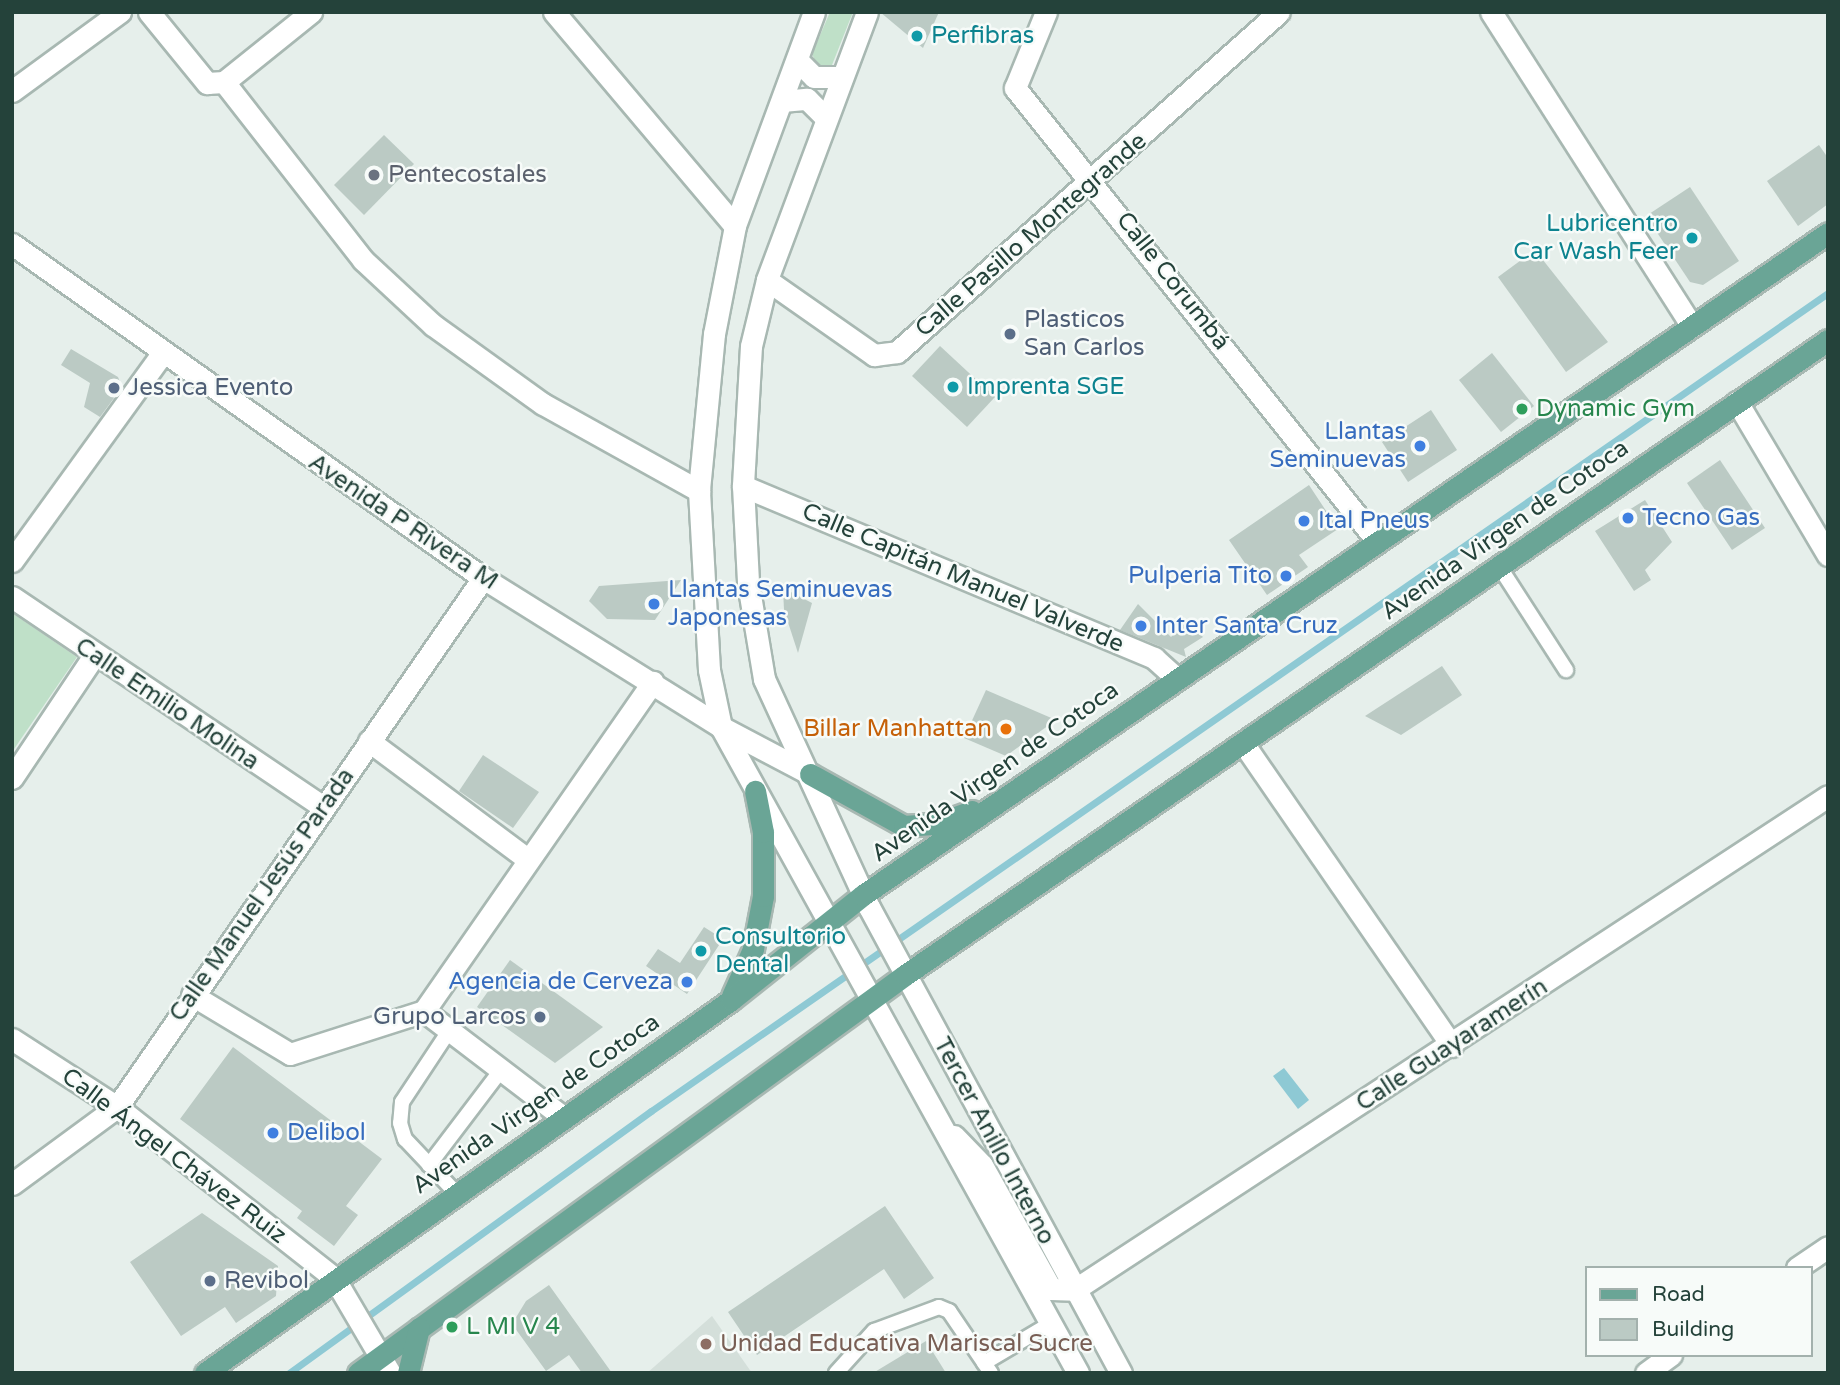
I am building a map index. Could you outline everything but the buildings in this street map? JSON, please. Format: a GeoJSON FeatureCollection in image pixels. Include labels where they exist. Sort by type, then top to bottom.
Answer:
{"type":"FeatureCollection","features":[{"type":"Feature","properties":{"kind":"main road","name":"Avenida Virgen de Cotoca"},"geometry":{"type":"LineString","coordinates":[[205,1373],[337,1284],[456,1193],[828,931],[1003,799],[1828,233]]}},
{"type":"Feature","properties":{"kind":"main road","name":"Avenida Virgen de Cotoca"},"geometry":{"type":"LineString","coordinates":[[358,1373],[385,1365],[419,1328],[902,971],[1243,743],[1828,340]]}},
{"type":"Feature","properties":{"kind":"main road"},"geometry":{"type":"LineString","coordinates":[[810,774],[904,826],[936,824],[1003,799]]}},
{"type":"Feature","properties":{"kind":"main road"},"geometry":{"type":"LineString","coordinates":[[730,1000],[753,949],[763,896],[763,832],[755,791]]}},
{"type":"Feature","properties":{"kind":"main road"},"geometry":{"type":"LineString","coordinates":[[408,1373],[419,1328]]}},
{"type":"Feature","properties":{"kind":"street"},"geometry":{"type":"LineString","coordinates":[[12,91],[120,12]]}},
{"type":"Feature","properties":{"kind":"street"},"geometry":{"type":"LineString","coordinates":[[149,12],[207,83],[224,82],[311,12]]}},
{"type":"Feature","properties":{"kind":"street"},"geometry":{"type":"LineString","coordinates":[[554,12],[735,226]]}},
{"type":"Feature","properties":{"kind":"street"},"geometry":{"type":"LineString","coordinates":[[721,727],[709,670],[699,491],[714,334],[735,226],[814,12]]}},
{"type":"Feature","properties":{"kind":"street","name":"Tercer Anillo Interno"},"geometry":{"type":"LineString","coordinates":[[867,12],[839,77],[767,280],[745,395],[743,485],[748,583],[764,679],[810,774],[866,901],[902,971],[1121,1373]]}},
{"type":"Feature","properties":{"kind":"street","name":"Calle Corumbá"},"geometry":{"type":"LineString","coordinates":[[1046,12],[1015,88],[1094,181],[1378,542]]}},
{"type":"Feature","properties":{"kind":"street","name":"Calle Pasillo Montegrande"},"geometry":{"type":"LineString","coordinates":[[767,280],[885,358],[1094,181],[1279,12]]}},
{"type":"Feature","properties":{"kind":"street"},"geometry":{"type":"LineString","coordinates":[[1491,12],[1692,326]]}},
{"type":"Feature","properties":{"kind":"street"},"geometry":{"type":"LineString","coordinates":[[797,60],[814,77],[839,77]]}},
{"type":"Feature","properties":{"kind":"street"},"geometry":{"type":"LineString","coordinates":[[224,82],[363,260],[433,325],[543,404],[699,491]]}},
{"type":"Feature","properties":{"kind":"street"},"geometry":{"type":"LineString","coordinates":[[782,101],[807,99],[825,117]]}},
{"type":"Feature","properties":{"kind":"street","name":"Avenida P Rivera M"},"geometry":{"type":"LineString","coordinates":[[12,244],[161,355],[483,578],[721,727],[810,774]]}},
{"type":"Feature","properties":{"kind":"street"},"geometry":{"type":"LineString","coordinates":[[12,561],[161,355]]}},
{"type":"Feature","properties":{"kind":"street"},"geometry":{"type":"LineString","coordinates":[[1737,402],[1828,555]]}},
{"type":"Feature","properties":{"kind":"street","name":"Calle Capitán Manuel Valverde"},"geometry":{"type":"LineString","coordinates":[[743,485],[1154,658],[1177,679]]}},
{"type":"Feature","properties":{"kind":"street","name":"Calle Manuel Jesús Parada"},"geometry":{"type":"LineString","coordinates":[[12,1184],[117,1107],[483,578]]}},
{"type":"Feature","properties":{"kind":"street","name":"Calle Emilio Molina"},"geometry":{"type":"LineString","coordinates":[[12,597],[93,657],[323,807]]}},
{"type":"Feature","properties":{"kind":"street"},"geometry":{"type":"LineString","coordinates":[[12,778],[93,657]]}},
{"type":"Feature","properties":{"kind":"street"},"geometry":{"type":"LineString","coordinates":[[192,995],[290,1054],[424,1012],[526,858],[653,682]]}},
{"type":"Feature","properties":{"kind":"street","name":"Tercer Anillo Interno"},"geometry":{"type":"LineString","coordinates":[[721,727],[828,931],[1078,1373]]}},
{"type":"Feature","properties":{"kind":"street"},"geometry":{"type":"LineString","coordinates":[[369,741],[526,858]]}},
{"type":"Feature","properties":{"kind":"street"},"geometry":{"type":"LineString","coordinates":[[1243,743],[1452,1046]]}},
{"type":"Feature","properties":{"kind":"street","name":"Calle Guayaramerín"},"geometry":{"type":"LineString","coordinates":[[1074,1290],[1452,1046],[1828,796]]}},
{"type":"Feature","properties":{"kind":"street"},"geometry":{"type":"LineString","coordinates":[[424,1012],[563,1117]]}},
{"type":"Feature","properties":{"kind":"street","name":"Calle Ángel Chávez Ruiz"},"geometry":{"type":"LineString","coordinates":[[12,1039],[117,1107],[337,1284]]}},
{"type":"Feature","properties":{"kind":"street"},"geometry":{"type":"LineString","coordinates":[[941,1127],[977,1158],[1051,1289],[1074,1290]]}},
{"type":"Feature","properties":{"kind":"street"},"geometry":{"type":"LineString","coordinates":[[1800,1266],[1828,1247]]}},
{"type":"Feature","properties":{"kind":"street"},"geometry":{"type":"LineString","coordinates":[[337,1284],[385,1365]]}},
{"type":"Feature","properties":{"kind":"street"},"geometry":{"type":"LineString","coordinates":[[1646,1373],[1668,1357]]}},
{"type":"Feature","properties":{"kind":"lane"},"geometry":{"type":"LineString","coordinates":[[1499,566],[1566,670]]}},
{"type":"Feature","properties":{"kind":"lane"},"geometry":{"type":"LineString","coordinates":[[449,1031],[402,1102],[405,1139],[456,1193]]}},
{"type":"Feature","properties":{"kind":"lane"},"geometry":{"type":"LineString","coordinates":[[429,1164],[501,1070]]}},
{"type":"Feature","properties":{"kind":"lane"},"geometry":{"type":"LineString","coordinates":[[836,1373],[874,1331],[927,1308],[949,1311],[988,1368],[1050,1324]]}},
{"type":"Feature","properties":{"kind":"shaded area","name":"Unidad Educativa Mariscal Sucre"},"geometry":{"type":"Polygon","coordinates":[[[712,1316],[752,1373],[647,1373],[712,1316]]]}},
{"type":"Feature","properties":{"kind":"green space"},"geometry":{"type":"Polygon","coordinates":[[[830,12],[853,12],[832,65],[818,67],[812,54],[830,12]]]}},
{"type":"Feature","properties":{"kind":"green space"},"geometry":{"type":"Polygon","coordinates":[[[12,613],[77,657],[12,752],[12,613]]]}},
{"type":"Feature","properties":{"kind":"water"},"geometry":{"type":"Polygon","coordinates":[[[1284,1068],[1309,1100],[1298,1109],[1273,1076],[1284,1068]]]}},
{"type":"Feature","properties":{"kind":"waterway"},"geometry":{"type":"LineString","coordinates":[[289,1373],[651,1111],[1828,293]]}},
{"type":"Feature","properties":{"kind":"place","name":"Perfibras"},"geometry":{"type":"Point","coordinates":[917,36]}},
{"type":"Feature","properties":{"kind":"place","name":"Pentecostales"},"geometry":{"type":"Point","coordinates":[374,175]}},
{"type":"Feature","properties":{"kind":"place","name":"Lubricentro Car Wash Feer"},"geometry":{"type":"Point","coordinates":[1692,238]}},
{"type":"Feature","properties":{"kind":"place","name":"Plasticos San Carlos"},"geometry":{"type":"Point","coordinates":[1010,334]}},
{"type":"Feature","properties":{"kind":"place","name":"Imprenta SGE"},"geometry":{"type":"Point","coordinates":[953,387]}},
{"type":"Feature","properties":{"kind":"place","name":"Jessica Evento"},"geometry":{"type":"Point","coordinates":[114,388]}},
{"type":"Feature","properties":{"kind":"place","name":"Dynamic Gym"},"geometry":{"type":"Point","coordinates":[1522,409]}},
{"type":"Feature","properties":{"kind":"place","name":"Llantas Seminuevas"},"geometry":{"type":"Point","coordinates":[1420,446]}},
{"type":"Feature","properties":{"kind":"place","name":"Tecno Gas"},"geometry":{"type":"Point","coordinates":[1628,518]}},
{"type":"Feature","properties":{"kind":"place","name":"Ital Pneus"},"geometry":{"type":"Point","coordinates":[1304,521]}},
{"type":"Feature","properties":{"kind":"place","name":"Pulperia Tito"},"geometry":{"type":"Point","coordinates":[1286,576]}},
{"type":"Feature","properties":{"kind":"place","name":"Llantas Seminuevas Japonesas"},"geometry":{"type":"Point","coordinates":[654,604]}},
{"type":"Feature","properties":{"kind":"place","name":"Inter Santa Cruz"},"geometry":{"type":"Point","coordinates":[1141,626]}},
{"type":"Feature","properties":{"kind":"place","name":"Billar Manhattan"},"geometry":{"type":"Point","coordinates":[1006,729]}},
{"type":"Feature","properties":{"kind":"place","name":"Consultorio Dental"},"geometry":{"type":"Point","coordinates":[701,951]}},
{"type":"Feature","properties":{"kind":"place","name":"Agencia de Cerveza"},"geometry":{"type":"Point","coordinates":[687,982]}},
{"type":"Feature","properties":{"kind":"place","name":"Grupo Larcos"},"geometry":{"type":"Point","coordinates":[540,1017]}},
{"type":"Feature","properties":{"kind":"place","name":"Delibol"},"geometry":{"type":"Point","coordinates":[273,1133]}},
{"type":"Feature","properties":{"kind":"place","name":"Revibol"},"geometry":{"type":"Point","coordinates":[210,1281]}},
{"type":"Feature","properties":{"kind":"place","name":"L MI V 4"},"geometry":{"type":"Point","coordinates":[452,1327]}},
{"type":"Feature","properties":{"kind":"place","name":"Unidad Educativa Mariscal Sucre"},"geometry":{"type":"Point","coordinates":[706,1344]}}]}
